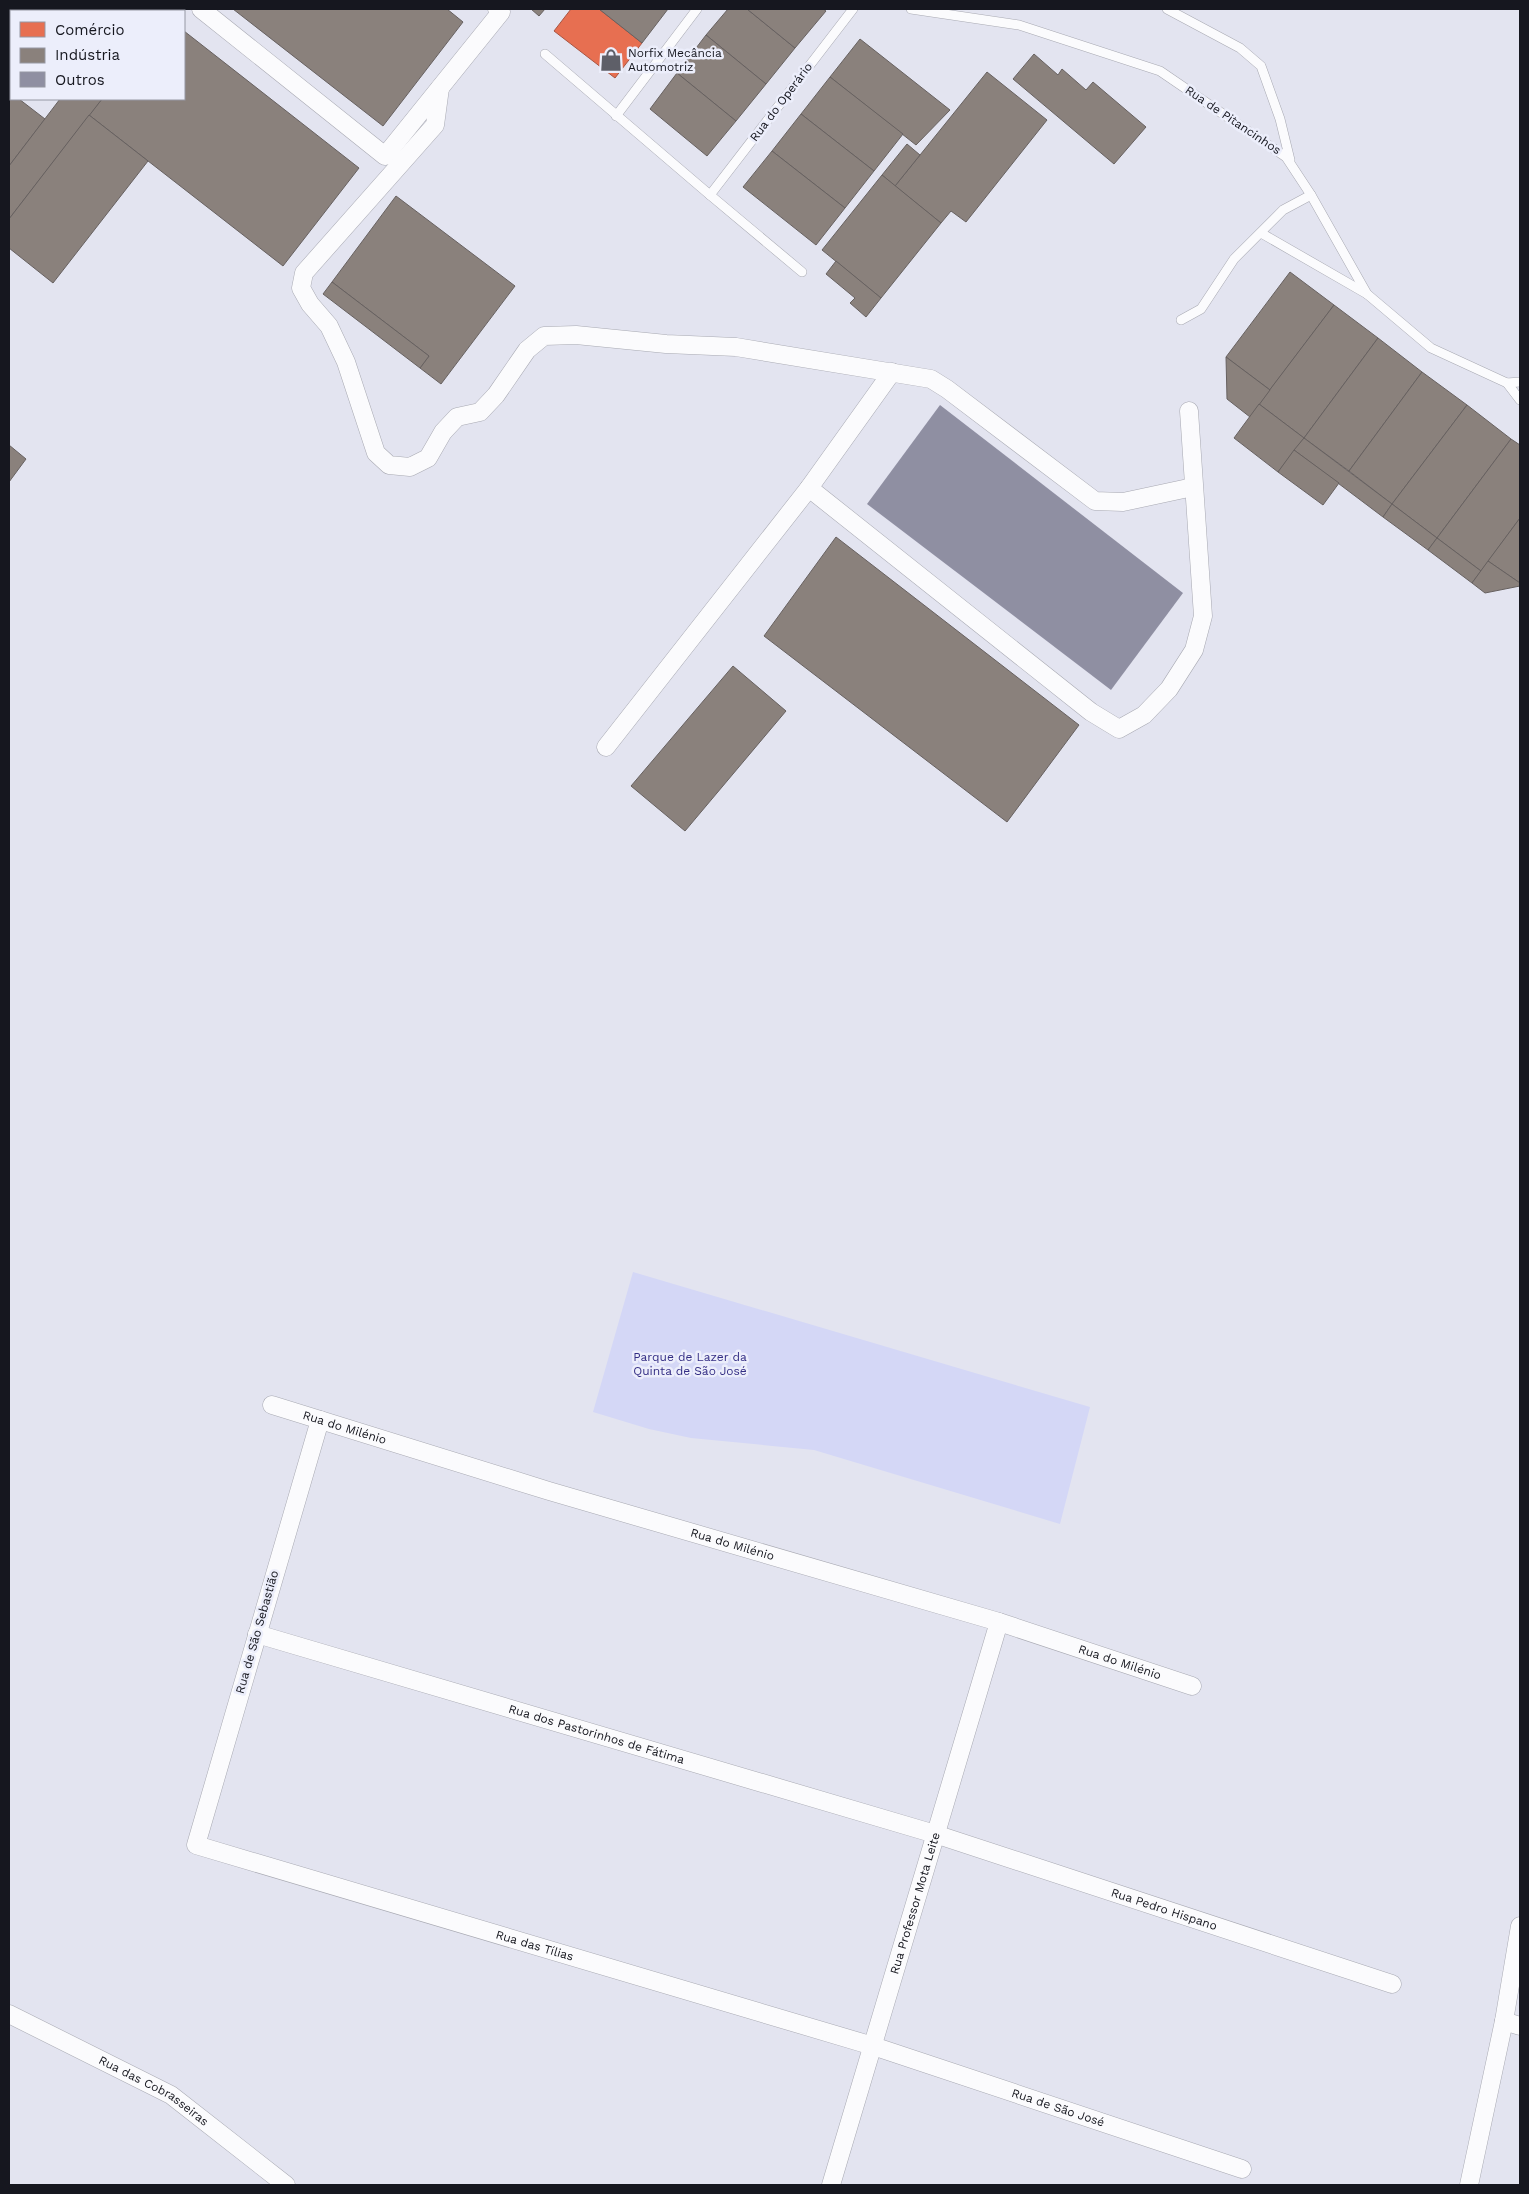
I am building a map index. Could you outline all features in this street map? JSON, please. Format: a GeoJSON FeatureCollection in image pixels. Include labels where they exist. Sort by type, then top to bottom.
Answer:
{"type":"FeatureCollection","features":[{"type":"Feature","properties":{"kind":"street"},"geometry":{"type":"LineString","coordinates":[[201,9],[385,156],[501,12],[497,9]]}},
{"type":"Feature","properties":{"kind":"street"},"geometry":{"type":"LineString","coordinates":[[440,88],[435,125],[304,273],[301,288],[310,304],[329,326],[346,362],[376,453],[389,465],[410,467],[428,458],[443,432],[456,417],[480,412],[496,394],[527,350],[544,336],[576,334],[666,344],[736,347],[931,379],[948,389],[1095,501],[1123,502],[1193,487]]}},
{"type":"Feature","properties":{"kind":"street"},"geometry":{"type":"LineString","coordinates":[[606,747],[809,488],[892,372]]}},
{"type":"Feature","properties":{"kind":"street"},"geometry":{"type":"LineString","coordinates":[[809,488],[1091,712],[1119,729],[1144,715],[1169,689],[1194,650],[1203,616],[1188,411]]}},
{"type":"Feature","properties":{"kind":"street","name":"Rua do Milénio"},"geometry":{"type":"LineString","coordinates":[[272,1405],[549,1491],[1000,1622],[1192,1686]]}},
{"type":"Feature","properties":{"kind":"street","name":"Rua de São Sebastião"},"geometry":{"type":"LineString","coordinates":[[196,1845],[320,1420]]}},
{"type":"Feature","properties":{"kind":"street","name":"Rua Professor Mota Leite"},"geometry":{"type":"LineString","coordinates":[[831,2185],[1000,1622]]}},
{"type":"Feature","properties":{"kind":"street","name":"Rua dos Pastorinhos de Fátima"},"geometry":{"type":"LineString","coordinates":[[257,1634],[935,1834]]}},
{"type":"Feature","properties":{"kind":"street","name":"Rua Pedro Hispano"},"geometry":{"type":"LineString","coordinates":[[935,1834],[1392,1984]]}},
{"type":"Feature","properties":{"kind":"street","name":"Rua das Tílias"},"geometry":{"type":"LineString","coordinates":[[196,1845],[873,2046]]}},
{"type":"Feature","properties":{"kind":"street"},"geometry":{"type":"LineString","coordinates":[[1469,2185],[1512,2024],[1520,1926]]}},
{"type":"Feature","properties":{"kind":"street","name":"Rua das Cobrasseiras"},"geometry":{"type":"LineString","coordinates":[[9,2014],[171,2095],[286,2185]]}},
{"type":"Feature","properties":{"kind":"street","name":"Rua de São José"},"geometry":{"type":"LineString","coordinates":[[873,2046],[1242,2169]]}},
{"type":"Feature","properties":{"kind":"lane"},"geometry":{"type":"LineString","coordinates":[[616,116],[697,9]]}},
{"type":"Feature","properties":{"kind":"lane","name":"Rua do Operário"},"geometry":{"type":"LineString","coordinates":[[710,195],[853,9]]}},
{"type":"Feature","properties":{"kind":"lane","name":"Rua de Pitancinhos"},"geometry":{"type":"LineString","coordinates":[[912,9],[1019,25],[1160,71],[1286,157],[1311,195],[1367,294],[1431,348],[1507,383],[1520,382]]}},
{"type":"Feature","properties":{"kind":"lane"},"geometry":{"type":"LineString","coordinates":[[1167,9],[1240,48],[1261,66],[1280,119],[1290,163]]}},
{"type":"Feature","properties":{"kind":"lane"},"geometry":{"type":"LineString","coordinates":[[545,54],[802,272]]}},
{"type":"Feature","properties":{"kind":"lane"},"geometry":{"type":"LineString","coordinates":[[1181,320],[1201,309],[1234,259],[1283,210],[1311,195]]}},
{"type":"Feature","properties":{"kind":"lane"},"geometry":{"type":"LineString","coordinates":[[1261,233],[1367,294]]}},
{"type":"Feature","properties":{"kind":"lane"},"geometry":{"type":"LineString","coordinates":[[1507,383],[1520,400]]}},
{"type":"Feature","properties":{"kind":"green space","name":"Parque de Lazer da Quinta de São José"},"geometry":{"type":"Polygon","coordinates":[[[633,1272],[1090,1407],[1060,1524],[814,1450],[691,1438],[649,1429],[593,1412],[633,1272]]]}},
{"type":"Feature","properties":{"kind":"building: Comércio","name":"Norfix Mecância Automotriz"},"geometry":{"type":"Polygon","coordinates":[[[571,9],[599,9],[642,43],[615,78],[554,31],[571,9]]]}},
{"type":"Feature","properties":{"kind":"building: Indústria"},"geometry":{"type":"Polygon","coordinates":[[[49,9],[88,9],[87,10],[49,9]]]}},
{"type":"Feature","properties":{"kind":"building: Indústria"},"geometry":{"type":"Polygon","coordinates":[[[155,9],[156,10],[129,10],[155,9]]]}},
{"type":"Feature","properties":{"kind":"building: Indústria"},"geometry":{"type":"Polygon","coordinates":[[[233,9],[447,9],[463,22],[383,126],[233,9]]]}},
{"type":"Feature","properties":{"kind":"building: Indústria"},"geometry":{"type":"Polygon","coordinates":[[[531,9],[545,9],[539,16],[531,9]]]}},
{"type":"Feature","properties":{"kind":"building: Indústria"},"geometry":{"type":"Polygon","coordinates":[[[599,9],[668,9],[642,43],[599,9]]]}},
{"type":"Feature","properties":{"kind":"building: Indústria"},"geometry":{"type":"Polygon","coordinates":[[[728,9],[747,9],[795,48],[766,84],[706,35],[728,9]]]}},
{"type":"Feature","properties":{"kind":"building: Indústria"},"geometry":{"type":"Polygon","coordinates":[[[747,9],[823,9],[826,11],[795,48],[747,9]]]}},
{"type":"Feature","properties":{"kind":"building: Indústria"},"geometry":{"type":"Polygon","coordinates":[[[185,32],[359,168],[283,266],[89,115],[101,100],[185,100],[185,32]]]}},
{"type":"Feature","properties":{"kind":"building: Indústria"},"geometry":{"type":"Polygon","coordinates":[[[706,35],[766,84],[736,121],[677,73],[706,35]]]}},
{"type":"Feature","properties":{"kind":"building: Indústria"},"geometry":{"type":"Polygon","coordinates":[[[860,39],[950,110],[916,145],[830,77],[860,39]]]}},
{"type":"Feature","properties":{"kind":"building: Indústria"},"geometry":{"type":"Polygon","coordinates":[[[1034,54],[1058,75],[1062,69],[1086,90],[1093,82],[1146,127],[1114,164],[1013,79],[1034,54]]]}},
{"type":"Feature","properties":{"kind":"building: Indústria"},"geometry":{"type":"Polygon","coordinates":[[[987,72],[1047,120],[966,222],[951,211],[941,223],[895,186],[987,72]]]}},
{"type":"Feature","properties":{"kind":"building: Indústria"},"geometry":{"type":"Polygon","coordinates":[[[677,73],[736,121],[707,156],[650,109],[677,73]]]}},
{"type":"Feature","properties":{"kind":"building: Indústria"},"geometry":{"type":"Polygon","coordinates":[[[830,77],[903,134],[874,171],[801,114],[830,77]]]}},
{"type":"Feature","properties":{"kind":"building: Indústria"},"geometry":{"type":"Polygon","coordinates":[[[9,91],[10,100],[20,100],[45,119],[9,166],[9,91]]]}},
{"type":"Feature","properties":{"kind":"building: Indústria"},"geometry":{"type":"Polygon","coordinates":[[[59,100],[101,100],[9,219],[9,166],[59,100]]]}},
{"type":"Feature","properties":{"kind":"building: Indústria"},"geometry":{"type":"Polygon","coordinates":[[[801,114],[874,171],[845,208],[772,151],[801,114]]]}},
{"type":"Feature","properties":{"kind":"building: Indústria"},"geometry":{"type":"Polygon","coordinates":[[[89,115],[148,161],[53,283],[9,248],[9,219],[89,115]]]}},
{"type":"Feature","properties":{"kind":"building: Indústria"},"geometry":{"type":"Polygon","coordinates":[[[907,144],[920,155],[895,186],[882,175],[907,144]]]}},
{"type":"Feature","properties":{"kind":"building: Indústria"},"geometry":{"type":"Polygon","coordinates":[[[772,151],[845,208],[816,245],[743,187],[772,151]]]}},
{"type":"Feature","properties":{"kind":"building: Indústria"},"geometry":{"type":"Polygon","coordinates":[[[882,175],[941,223],[881,298],[822,250],[882,175]]]}},
{"type":"Feature","properties":{"kind":"building: Indústria"},"geometry":{"type":"Polygon","coordinates":[[[396,196],[515,286],[441,384],[420,368],[429,356],[332,282],[396,196]]]}},
{"type":"Feature","properties":{"kind":"building: Indústria"},"geometry":{"type":"Polygon","coordinates":[[[836,261],[881,298],[866,317],[850,303],[855,298],[826,274],[836,261]]]}},
{"type":"Feature","properties":{"kind":"building: Indústria"},"geometry":{"type":"Polygon","coordinates":[[[1290,272],[1334,305],[1270,390],[1226,357],[1290,272]]]}},
{"type":"Feature","properties":{"kind":"building: Indústria"},"geometry":{"type":"Polygon","coordinates":[[[332,282],[429,356],[420,368],[323,294],[332,282]]]}},
{"type":"Feature","properties":{"kind":"building: Indústria"},"geometry":{"type":"Polygon","coordinates":[[[1334,305],[1378,338],[1304,438],[1259,404],[1334,305]]]}},
{"type":"Feature","properties":{"kind":"building: Indústria"},"geometry":{"type":"Polygon","coordinates":[[[1378,338],[1422,372],[1349,471],[1304,438],[1378,338]]]}},
{"type":"Feature","properties":{"kind":"building: Indústria"},"geometry":{"type":"Polygon","coordinates":[[[1226,357],[1270,390],[1250,417],[1227,399],[1226,357]]]}},
{"type":"Feature","properties":{"kind":"building: Indústria"},"geometry":{"type":"Polygon","coordinates":[[[1422,372],[1467,405],[1392,504],[1349,471],[1422,372]]]}},
{"type":"Feature","properties":{"kind":"building: Indústria"},"geometry":{"type":"Polygon","coordinates":[[[1259,404],[1304,438],[1278,472],[1234,438],[1259,404]]]}},
{"type":"Feature","properties":{"kind":"building: Indústria"},"geometry":{"type":"Polygon","coordinates":[[[1467,405],[1511,439],[1437,538],[1392,504],[1467,405]]]}},
{"type":"Feature","properties":{"kind":"building: Indústria"},"geometry":{"type":"Polygon","coordinates":[[[1304,438],[1392,504],[1383,517],[1294,450],[1304,438]]]}},
{"type":"Feature","properties":{"kind":"building: Indústria"},"geometry":{"type":"Polygon","coordinates":[[[1511,439],[1520,445],[1520,518],[1481,571],[1437,538],[1511,439]]]}},
{"type":"Feature","properties":{"kind":"building: Indústria"},"geometry":{"type":"Polygon","coordinates":[[[9,445],[26,459],[9,482],[9,445]]]}},
{"type":"Feature","properties":{"kind":"building: Indústria"},"geometry":{"type":"Polygon","coordinates":[[[1294,450],[1339,483],[1323,505],[1278,472],[1294,450]]]}},
{"type":"Feature","properties":{"kind":"building: Indústria"},"geometry":{"type":"Polygon","coordinates":[[[1392,504],[1437,538],[1428,550],[1383,517],[1392,504]]]}},
{"type":"Feature","properties":{"kind":"building: Indústria"},"geometry":{"type":"Polygon","coordinates":[[[1520,518],[1520,583],[1488,561],[1520,518]]]}},
{"type":"Feature","properties":{"kind":"building: Indústria"},"geometry":{"type":"Polygon","coordinates":[[[836,537],[1079,725],[1007,822],[764,636],[836,537]]]}},
{"type":"Feature","properties":{"kind":"building: Indústria"},"geometry":{"type":"Polygon","coordinates":[[[1437,538],[1481,571],[1472,583],[1428,550],[1437,538]]]}},
{"type":"Feature","properties":{"kind":"building: Indústria"},"geometry":{"type":"Polygon","coordinates":[[[1488,561],[1520,583],[1520,586],[1485,593],[1472,583],[1488,561]]]}},
{"type":"Feature","properties":{"kind":"building: Indústria"},"geometry":{"type":"Polygon","coordinates":[[[733,666],[786,711],[685,831],[631,786],[733,666]]]}},
{"type":"Feature","properties":{"kind":"building: Outros"},"geometry":{"type":"Polygon","coordinates":[[[940,405],[1183,593],[1111,690],[867,504],[940,405]]]}},
{"type":"Feature","properties":{"kind":"place","name":"Norfix Mecância Automotriz"},"geometry":{"type":"Point","coordinates":[611,60]}}]}
